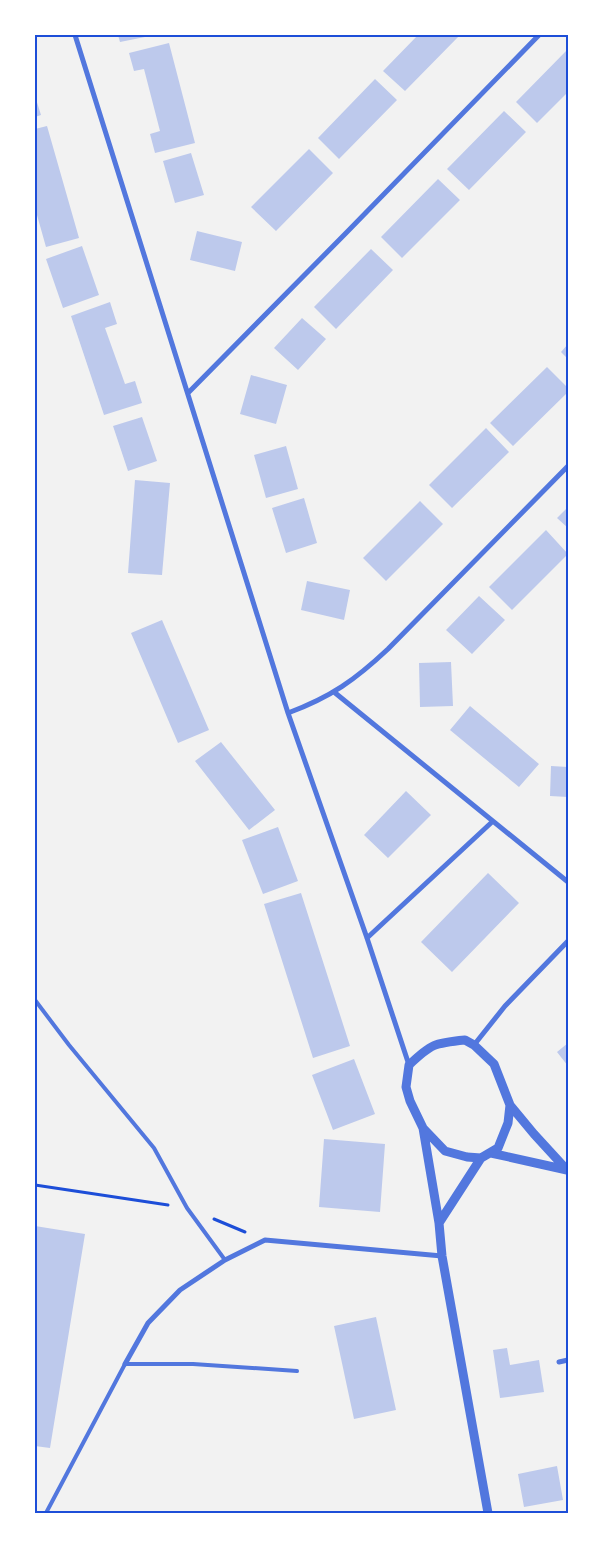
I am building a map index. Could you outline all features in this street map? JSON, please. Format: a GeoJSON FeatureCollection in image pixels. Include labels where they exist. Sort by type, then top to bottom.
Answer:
{"type":"FeatureCollection","features":[{"type":"Feature","properties":{"kind":"street"},"geometry":{"type":"LineString","coordinates":[[75,35],[288,713],[367,938],[409,1065],[406,1087],[410,1101],[423,1128],[439,1223],[442,1256],[488,1513]]}},
{"type":"Feature","properties":{"kind":"street"},"geometry":{"type":"LineString","coordinates":[[188,393],[348,232],[539,35]]}},
{"type":"Feature","properties":{"kind":"street"},"geometry":{"type":"LineString","coordinates":[[288,713],[312,704],[360,675],[388,649],[568,466]]}},
{"type":"Feature","properties":{"kind":"street"},"geometry":{"type":"LineString","coordinates":[[334,692],[568,882]]}},
{"type":"Feature","properties":{"kind":"street"},"geometry":{"type":"LineString","coordinates":[[367,938],[492,822]]}},
{"type":"Feature","properties":{"kind":"street"},"geometry":{"type":"LineString","coordinates":[[474,1045],[505,1006],[568,941]]}},
{"type":"Feature","properties":{"kind":"street"},"geometry":{"type":"LineString","coordinates":[[409,1065],[427,1048],[443,1042],[465,1040],[474,1045],[494,1064],[510,1105],[568,1170]]}},
{"type":"Feature","properties":{"kind":"street"},"geometry":{"type":"LineString","coordinates":[[439,1223],[481,1158],[498,1148],[508,1124],[510,1105]]}},
{"type":"Feature","properties":{"kind":"street"},"geometry":{"type":"LineString","coordinates":[[423,1128],[445,1151],[467,1157],[481,1158]]}},
{"type":"Feature","properties":{"kind":"street"},"geometry":{"type":"LineString","coordinates":[[491,1153],[568,1170]]}},
{"type":"Feature","properties":{"kind":"street"},"geometry":{"type":"LineString","coordinates":[[125,1364],[148,1323],[180,1290],[225,1260],[265,1240],[442,1256]]}},
{"type":"Feature","properties":{"kind":"street"},"geometry":{"type":"LineString","coordinates":[[559,1362],[568,1360]]}},
{"type":"Feature","properties":{"kind":"lane"},"geometry":{"type":"LineString","coordinates":[[35,1000],[69,1045],[154,1148],[187,1208],[225,1260]]}},
{"type":"Feature","properties":{"kind":"lane"},"geometry":{"type":"LineString","coordinates":[[46,1513],[125,1364],[193,1364],[297,1371]]}},
{"type":"Feature","properties":{"kind":"path"},"geometry":{"type":"LineString","coordinates":[[35,1184],[187,1208],[265,1240]]}},
{"type":"Feature","properties":{"kind":"building"},"geometry":{"type":"Polygon","coordinates":[[[118,35],[150,35],[150,36],[120,42],[118,35]]]}},
{"type":"Feature","properties":{"kind":"building"},"geometry":{"type":"Polygon","coordinates":[[[418,35],[460,35],[405,91],[383,71],[418,35]]]}},
{"type":"Feature","properties":{"kind":"building"},"geometry":{"type":"Polygon","coordinates":[[[169,43],[195,143],[155,153],[150,134],[160,131],[144,69],[134,71],[129,53],[169,43]]]}},
{"type":"Feature","properties":{"kind":"building"},"geometry":{"type":"Polygon","coordinates":[[[568,49],[568,92],[537,123],[516,102],[568,49]]]}},
{"type":"Feature","properties":{"kind":"building"},"geometry":{"type":"Polygon","coordinates":[[[375,79],[397,100],[339,159],[318,138],[375,79]]]}},
{"type":"Feature","properties":{"kind":"building"},"geometry":{"type":"Polygon","coordinates":[[[35,96],[41,115],[35,117],[35,96]]]}},
{"type":"Feature","properties":{"kind":"building"},"geometry":{"type":"Polygon","coordinates":[[[504,111],[526,132],[469,190],[447,169],[504,111]]]}},
{"type":"Feature","properties":{"kind":"building"},"geometry":{"type":"Polygon","coordinates":[[[47,126],[79,238],[46,247],[35,208],[35,129],[47,126]]]}},
{"type":"Feature","properties":{"kind":"building"},"geometry":{"type":"Polygon","coordinates":[[[309,149],[333,173],[276,231],[251,207],[309,149]]]}},
{"type":"Feature","properties":{"kind":"building"},"geometry":{"type":"Polygon","coordinates":[[[191,153],[204,195],[175,203],[163,161],[191,153]]]}},
{"type":"Feature","properties":{"kind":"building"},"geometry":{"type":"Polygon","coordinates":[[[438,179],[460,200],[402,258],[381,237],[438,179]]]}},
{"type":"Feature","properties":{"kind":"building"},"geometry":{"type":"Polygon","coordinates":[[[197,231],[242,242],[235,271],[190,260],[197,231]]]}},
{"type":"Feature","properties":{"kind":"building"},"geometry":{"type":"Polygon","coordinates":[[[82,246],[99,295],[63,308],[46,259],[82,246]]]}},
{"type":"Feature","properties":{"kind":"building"},"geometry":{"type":"Polygon","coordinates":[[[371,249],[393,270],[336,329],[314,307],[371,249]]]}},
{"type":"Feature","properties":{"kind":"building"},"geometry":{"type":"Polygon","coordinates":[[[110,302],[117,324],[105,328],[125,384],[135,381],[142,403],[104,415],[71,316],[110,302]]]}},
{"type":"Feature","properties":{"kind":"building"},"geometry":{"type":"Polygon","coordinates":[[[302,318],[326,339],[298,370],[274,348],[302,318]]]}},
{"type":"Feature","properties":{"kind":"building"},"geometry":{"type":"Polygon","coordinates":[[[568,344],[568,359],[561,352],[568,344]]]}},
{"type":"Feature","properties":{"kind":"building"},"geometry":{"type":"Polygon","coordinates":[[[547,367],[568,388],[568,392],[513,446],[490,423],[547,367]]]}},
{"type":"Feature","properties":{"kind":"building"},"geometry":{"type":"Polygon","coordinates":[[[251,375],[287,385],[276,424],[240,414],[251,375]]]}},
{"type":"Feature","properties":{"kind":"building"},"geometry":{"type":"Polygon","coordinates":[[[142,417],[157,461],[128,471],[113,426],[142,417]]]}},
{"type":"Feature","properties":{"kind":"building"},"geometry":{"type":"Polygon","coordinates":[[[486,428],[509,452],[452,508],[429,485],[486,428]]]}},
{"type":"Feature","properties":{"kind":"building"},"geometry":{"type":"Polygon","coordinates":[[[286,446],[298,489],[266,498],[254,455],[286,446]]]}},
{"type":"Feature","properties":{"kind":"building"},"geometry":{"type":"Polygon","coordinates":[[[135,480],[170,483],[162,575],[128,573],[135,480]]]}},
{"type":"Feature","properties":{"kind":"building"},"geometry":{"type":"Polygon","coordinates":[[[304,498],[317,543],[286,553],[272,508],[304,498]]]}},
{"type":"Feature","properties":{"kind":"building"},"geometry":{"type":"Polygon","coordinates":[[[420,501],[443,524],[386,581],[363,558],[420,501]]]}},
{"type":"Feature","properties":{"kind":"building"},"geometry":{"type":"Polygon","coordinates":[[[568,507],[568,528],[557,518],[568,507]]]}},
{"type":"Feature","properties":{"kind":"building"},"geometry":{"type":"Polygon","coordinates":[[[546,530],[568,554],[512,610],[489,587],[546,530]]]}},
{"type":"Feature","properties":{"kind":"building"},"geometry":{"type":"Polygon","coordinates":[[[307,581],[350,590],[344,620],[301,610],[307,581]]]}},
{"type":"Feature","properties":{"kind":"building"},"geometry":{"type":"Polygon","coordinates":[[[479,596],[505,620],[472,654],[446,630],[479,596]]]}},
{"type":"Feature","properties":{"kind":"building"},"geometry":{"type":"Polygon","coordinates":[[[162,620],[209,730],[178,743],[131,633],[162,620]]]}},
{"type":"Feature","properties":{"kind":"building"},"geometry":{"type":"Polygon","coordinates":[[[451,662],[453,706],[420,707],[419,663],[451,662]]]}},
{"type":"Feature","properties":{"kind":"building"},"geometry":{"type":"Polygon","coordinates":[[[470,706],[539,764],[519,787],[450,730],[470,706]]]}},
{"type":"Feature","properties":{"kind":"building"},"geometry":{"type":"Polygon","coordinates":[[[221,742],[275,810],[249,830],[195,761],[221,742]]]}},
{"type":"Feature","properties":{"kind":"building"},"geometry":{"type":"Polygon","coordinates":[[[551,766],[568,767],[568,797],[550,796],[551,766]]]}},
{"type":"Feature","properties":{"kind":"building"},"geometry":{"type":"Polygon","coordinates":[[[406,791],[431,815],[388,858],[364,835],[406,791]]]}},
{"type":"Feature","properties":{"kind":"building"},"geometry":{"type":"Polygon","coordinates":[[[278,827],[298,881],[263,894],[242,840],[278,827]]]}},
{"type":"Feature","properties":{"kind":"building"},"geometry":{"type":"Polygon","coordinates":[[[488,873],[519,903],[452,972],[421,942],[488,873]]]}},
{"type":"Feature","properties":{"kind":"building"},"geometry":{"type":"Polygon","coordinates":[[[301,893],[350,1046],[313,1058],[264,904],[301,893]]]}},
{"type":"Feature","properties":{"kind":"building"},"geometry":{"type":"Polygon","coordinates":[[[568,1043],[568,1066],[557,1052],[568,1043]]]}},
{"type":"Feature","properties":{"kind":"building"},"geometry":{"type":"Polygon","coordinates":[[[354,1059],[375,1114],[333,1130],[312,1075],[354,1059]]]}},
{"type":"Feature","properties":{"kind":"building"},"geometry":{"type":"Polygon","coordinates":[[[324,1139],[385,1144],[380,1212],[319,1207],[324,1139]]]}},
{"type":"Feature","properties":{"kind":"building"},"geometry":{"type":"Polygon","coordinates":[[[35,1226],[85,1234],[50,1448],[35,1446],[35,1226]]]}},
{"type":"Feature","properties":{"kind":"building"},"geometry":{"type":"Polygon","coordinates":[[[376,1317],[396,1410],[354,1419],[334,1326],[376,1317]]]}},
{"type":"Feature","properties":{"kind":"building"},"geometry":{"type":"Polygon","coordinates":[[[507,1348],[510,1365],[539,1360],[544,1392],[500,1398],[493,1350],[507,1348]]]}},
{"type":"Feature","properties":{"kind":"building"},"geometry":{"type":"Polygon","coordinates":[[[557,1466],[563,1500],[524,1507],[518,1474],[557,1466]]]}}]}
